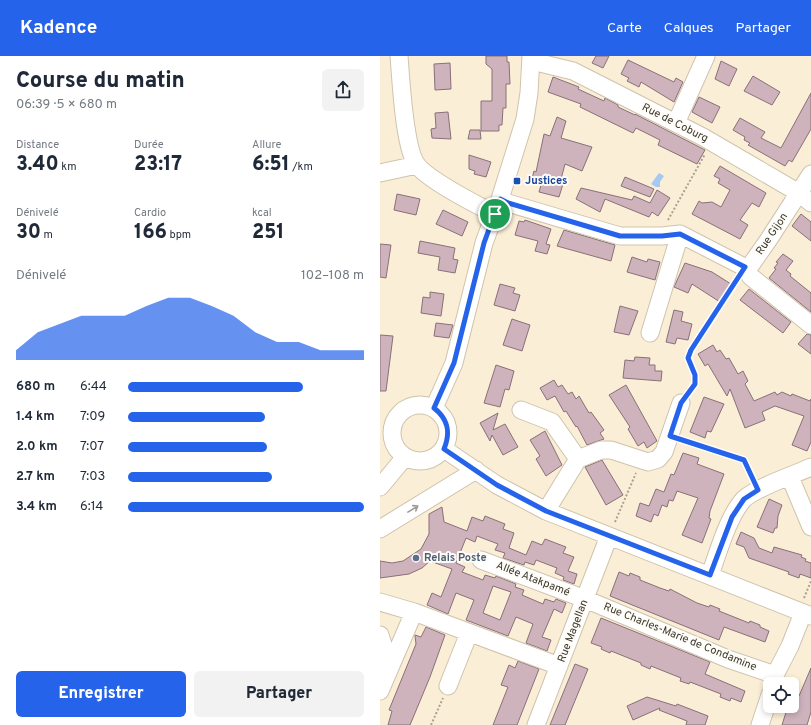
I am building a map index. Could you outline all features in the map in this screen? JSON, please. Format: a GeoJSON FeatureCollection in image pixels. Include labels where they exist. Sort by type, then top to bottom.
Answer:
{"type":"FeatureCollection","features":[{"type":"Feature","properties":{"kind":"street"},"geometry":{"type":"LineString","coordinates":[[399,56],[410,150],[417,165],[430,177],[498,206],[508,203],[620,236],[662,236],[680,234],[746,268],[750,276],[811,325]]}},
{"type":"Feature","properties":{"kind":"street"},"geometry":{"type":"LineString","coordinates":[[676,123],[706,56]]}},
{"type":"Feature","properties":{"kind":"street"},"geometry":{"type":"LineString","coordinates":[[434,408],[454,363],[484,243],[498,206],[525,119],[531,59]]}},
{"type":"Feature","properties":{"kind":"street","name":"Rue de Coburg"},"geometry":{"type":"LineString","coordinates":[[531,59],[573,72],[676,123],[712,142],[805,198]]}},
{"type":"Feature","properties":{"kind":"street"},"geometry":{"type":"LineString","coordinates":[[380,173],[417,165]]}},
{"type":"Feature","properties":{"kind":"street","name":"Rue Gijon"},"geometry":{"type":"LineString","coordinates":[[746,268],[805,198],[811,174]]}},
{"type":"Feature","properties":{"kind":"street"},"geometry":{"type":"LineString","coordinates":[[650,332],[680,234]]}},
{"type":"Feature","properties":{"kind":"street"},"geometry":{"type":"LineString","coordinates":[[546,511],[578,458],[601,450],[606,450],[648,462],[658,459],[664,452],[681,403]]}},
{"type":"Feature","properties":{"kind":"street"},"geometry":{"type":"LineString","coordinates":[[425,405],[434,408],[441,414],[449,431],[448,440],[444,449],[430,460],[412,460],[405,457],[394,445],[392,429],[387,419],[412,406],[425,405]]}},
{"type":"Feature","properties":{"kind":"street"},"geometry":{"type":"LineString","coordinates":[[522,410],[552,422],[578,458]]}},
{"type":"Feature","properties":{"kind":"street"},"geometry":{"type":"LineString","coordinates":[[444,449],[497,485],[546,511],[804,613],[775,677]]}},
{"type":"Feature","properties":{"kind":"street"},"geometry":{"type":"LineString","coordinates":[[380,487],[405,457]]}},
{"type":"Feature","properties":{"kind":"street"},"geometry":{"type":"LineString","coordinates":[[710,575],[732,517],[744,499],[758,490],[811,467]]}},
{"type":"Feature","properties":{"kind":"street"},"geometry":{"type":"LineString","coordinates":[[380,529],[476,470]]}},
{"type":"Feature","properties":{"kind":"street"},"geometry":{"type":"LineString","coordinates":[[790,477],[811,527]]}},
{"type":"Feature","properties":{"kind":"street","name":"Rue Magellan"},"geometry":{"type":"LineString","coordinates":[[536,725],[609,536]]}},
{"type":"Feature","properties":{"kind":"street","name":"Allée Atakpamé"},"geometry":{"type":"LineString","coordinates":[[481,560],[585,599]]}},
{"type":"Feature","properties":{"kind":"street","name":"Rue Charles-Marie de Condamine"},"geometry":{"type":"LineString","coordinates":[[585,599],[767,677]]}},
{"type":"Feature","properties":{"kind":"street"},"geometry":{"type":"LineString","coordinates":[[380,602],[414,612],[559,666]]}},
{"type":"Feature","properties":{"kind":"street"},"geometry":{"type":"LineString","coordinates":[[380,691],[414,612]]}},
{"type":"Feature","properties":{"kind":"street"},"geometry":{"type":"LineString","coordinates":[[448,686],[469,633]]}},
{"type":"Feature","properties":{"kind":"street"},"geometry":{"type":"LineString","coordinates":[[380,635],[385,651],[380,664]]}},
{"type":"Feature","properties":{"kind":"street"},"geometry":{"type":"LineString","coordinates":[[760,725],[764,713]]}},
{"type":"Feature","properties":{"kind":"path"},"geometry":{"type":"LineString","coordinates":[[662,236],[670,215],[712,142]]}},
{"type":"Feature","properties":{"kind":"path"},"geometry":{"type":"LineString","coordinates":[[681,403],[695,384],[695,375],[688,358],[691,350],[746,268]]}},
{"type":"Feature","properties":{"kind":"path"},"geometry":{"type":"LineString","coordinates":[[670,436],[744,460],[758,490]]}},
{"type":"Feature","properties":{"kind":"path"},"geometry":{"type":"LineString","coordinates":[[609,536],[641,460]]}},
{"type":"Feature","properties":{"kind":"path"},"geometry":{"type":"LineString","coordinates":[[804,613],[811,581]]}},
{"type":"Feature","properties":{"kind":"path"},"geometry":{"type":"LineString","coordinates":[[431,725],[448,686]]}},
{"type":"Feature","properties":{"kind":"water"},"geometry":{"type":"Polygon","coordinates":[[[659,173],[664,176],[660,182],[660,187],[656,187],[651,184],[659,173]]]}},
{"type":"Feature","properties":{"kind":"building"},"geometry":{"type":"Polygon","coordinates":[[[486,56],[507,56],[507,62],[509,62],[510,84],[506,84],[506,108],[503,108],[502,125],[499,125],[499,131],[481,131],[481,101],[492,101],[492,69],[486,64],[486,56]]]}},
{"type":"Feature","properties":{"kind":"building"},"geometry":{"type":"Polygon","coordinates":[[[596,56],[609,56],[603,68],[592,63],[596,56]]]}},
{"type":"Feature","properties":{"kind":"building"},"geometry":{"type":"Polygon","coordinates":[[[628,60],[674,82],[676,78],[683,82],[674,102],[641,82],[639,87],[627,81],[629,78],[621,74],[628,60]]]}},
{"type":"Feature","properties":{"kind":"building"},"geometry":{"type":"Polygon","coordinates":[[[721,61],[737,69],[729,86],[715,79],[721,61]]]}},
{"type":"Feature","properties":{"kind":"building"},"geometry":{"type":"Polygon","coordinates":[[[450,63],[451,89],[435,90],[434,64],[450,63]]]}},
{"type":"Feature","properties":{"kind":"building"},"geometry":{"type":"Polygon","coordinates":[[[753,76],[780,92],[772,105],[744,91],[753,76]]]}},
{"type":"Feature","properties":{"kind":"building"},"geometry":{"type":"Polygon","coordinates":[[[553,77],[579,87],[578,89],[604,101],[605,98],[618,105],[618,107],[635,114],[705,150],[697,164],[658,145],[660,140],[636,128],[633,133],[580,107],[581,104],[548,92],[553,77]]]}},
{"type":"Feature","properties":{"kind":"building"},"geometry":{"type":"Polygon","coordinates":[[[811,93],[811,129],[792,162],[789,160],[785,166],[748,145],[750,143],[744,140],[745,137],[733,130],[740,118],[765,132],[761,138],[781,148],[811,93]]]}},
{"type":"Feature","properties":{"kind":"building"},"geometry":{"type":"Polygon","coordinates":[[[699,97],[720,107],[712,123],[692,112],[699,97]]]}},
{"type":"Feature","properties":{"kind":"building"},"geometry":{"type":"Polygon","coordinates":[[[448,112],[451,139],[432,138],[431,129],[436,128],[435,113],[448,112]]]}},
{"type":"Feature","properties":{"kind":"building"},"geometry":{"type":"Polygon","coordinates":[[[557,117],[566,121],[561,138],[592,147],[582,171],[565,164],[560,183],[563,184],[559,197],[539,192],[541,185],[531,182],[534,171],[536,172],[544,134],[550,136],[557,117]]]}},
{"type":"Feature","properties":{"kind":"building"},"geometry":{"type":"Polygon","coordinates":[[[470,130],[480,130],[481,139],[468,139],[470,130]]]}},
{"type":"Feature","properties":{"kind":"building"},"geometry":{"type":"Polygon","coordinates":[[[469,155],[491,162],[486,177],[474,174],[475,171],[469,169],[469,155]]]}},
{"type":"Feature","properties":{"kind":"building"},"geometry":{"type":"Polygon","coordinates":[[[720,166],[766,193],[759,207],[752,203],[740,220],[748,225],[740,239],[692,214],[699,201],[702,203],[712,202],[721,207],[730,190],[718,183],[720,179],[714,176],[720,166]]]}},
{"type":"Feature","properties":{"kind":"building"},"geometry":{"type":"Polygon","coordinates":[[[625,177],[654,189],[650,197],[621,186],[625,177]]]}},
{"type":"Feature","properties":{"kind":"building"},"geometry":{"type":"Polygon","coordinates":[[[581,188],[632,200],[634,196],[650,203],[657,190],[670,198],[658,216],[652,212],[649,217],[605,199],[600,212],[576,199],[581,188]]]}},
{"type":"Feature","properties":{"kind":"building"},"geometry":{"type":"Polygon","coordinates":[[[397,194],[420,199],[416,215],[394,210],[397,194]]]}},
{"type":"Feature","properties":{"kind":"building"},"geometry":{"type":"Polygon","coordinates":[[[443,210],[468,222],[462,236],[436,224],[443,210]]]}},
{"type":"Feature","properties":{"kind":"building"},"geometry":{"type":"Polygon","coordinates":[[[801,214],[811,222],[811,241],[792,226],[801,214]]]}},
{"type":"Feature","properties":{"kind":"building"},"geometry":{"type":"Polygon","coordinates":[[[525,220],[551,229],[546,244],[550,245],[547,254],[535,251],[538,241],[515,235],[519,221],[524,222],[525,220]]]}},
{"type":"Feature","properties":{"kind":"building"},"geometry":{"type":"Polygon","coordinates":[[[564,230],[615,245],[611,261],[557,246],[564,230]]]}},
{"type":"Feature","properties":{"kind":"building"},"geometry":{"type":"Polygon","coordinates":[[[420,241],[455,248],[453,259],[458,260],[455,273],[438,270],[440,257],[418,253],[420,241]]]}},
{"type":"Feature","properties":{"kind":"building"},"geometry":{"type":"Polygon","coordinates":[[[380,244],[391,245],[386,278],[380,277],[380,244]]]}},
{"type":"Feature","properties":{"kind":"building"},"geometry":{"type":"Polygon","coordinates":[[[783,254],[793,261],[786,270],[791,274],[790,276],[811,293],[811,312],[769,278],[776,269],[774,268],[778,263],[776,262],[783,254]]]}},
{"type":"Feature","properties":{"kind":"building"},"geometry":{"type":"Polygon","coordinates":[[[632,257],[647,262],[648,259],[660,262],[655,280],[627,272],[632,257]]]}},
{"type":"Feature","properties":{"kind":"building"},"geometry":{"type":"Polygon","coordinates":[[[685,263],[712,272],[731,284],[720,302],[692,284],[688,293],[674,287],[685,263]]]}},
{"type":"Feature","properties":{"kind":"building"},"geometry":{"type":"Polygon","coordinates":[[[500,284],[515,288],[513,293],[520,295],[515,311],[494,305],[500,284]]]}},
{"type":"Feature","properties":{"kind":"building"},"geometry":{"type":"Polygon","coordinates":[[[749,289],[791,322],[783,333],[740,300],[749,289]]]}},
{"type":"Feature","properties":{"kind":"building"},"geometry":{"type":"Polygon","coordinates":[[[430,292],[444,294],[441,316],[421,313],[423,297],[430,298],[430,292]]]}},
{"type":"Feature","properties":{"kind":"building"},"geometry":{"type":"Polygon","coordinates":[[[620,306],[638,311],[629,335],[614,332],[620,306]]]}},
{"type":"Feature","properties":{"kind":"building"},"geometry":{"type":"Polygon","coordinates":[[[674,310],[683,312],[681,321],[692,324],[688,340],[677,338],[675,344],[666,342],[674,310]]]}},
{"type":"Feature","properties":{"kind":"building"},"geometry":{"type":"Polygon","coordinates":[[[512,319],[530,325],[522,351],[503,345],[512,319]]]}},
{"type":"Feature","properties":{"kind":"building"},"geometry":{"type":"Polygon","coordinates":[[[436,323],[453,325],[449,338],[434,336],[436,323]]]}},
{"type":"Feature","properties":{"kind":"building"},"geometry":{"type":"Polygon","coordinates":[[[807,334],[811,335],[811,354],[798,344],[807,334]]]}},
{"type":"Feature","properties":{"kind":"building"},"geometry":{"type":"Polygon","coordinates":[[[380,335],[393,336],[386,391],[380,391],[380,335]]]}},
{"type":"Feature","properties":{"kind":"building"},"geometry":{"type":"Polygon","coordinates":[[[713,345],[717,352],[720,350],[726,359],[729,358],[738,374],[743,371],[748,381],[745,384],[754,401],[775,392],[777,395],[782,392],[810,401],[811,399],[811,442],[807,451],[792,445],[804,416],[775,406],[762,412],[765,420],[745,428],[730,389],[727,396],[708,364],[705,366],[698,354],[713,345]]]}},
{"type":"Feature","properties":{"kind":"building"},"geometry":{"type":"Polygon","coordinates":[[[635,357],[650,358],[649,365],[655,365],[655,371],[662,371],[661,381],[623,378],[625,360],[634,361],[635,357]]]}},
{"type":"Feature","properties":{"kind":"building"},"geometry":{"type":"Polygon","coordinates":[[[496,365],[514,371],[509,390],[505,389],[500,407],[484,403],[496,365]]]}},
{"type":"Feature","properties":{"kind":"building"},"geometry":{"type":"Polygon","coordinates":[[[554,380],[558,387],[562,385],[568,394],[572,392],[576,399],[579,396],[589,413],[591,412],[604,430],[600,433],[604,439],[587,445],[577,426],[576,427],[566,411],[564,412],[555,396],[547,400],[540,388],[554,380]]]}},
{"type":"Feature","properties":{"kind":"building"},"geometry":{"type":"Polygon","coordinates":[[[626,385],[657,441],[647,448],[644,442],[638,446],[628,429],[630,427],[609,395],[626,385]]]}},
{"type":"Feature","properties":{"kind":"building"},"geometry":{"type":"Polygon","coordinates":[[[704,397],[724,404],[711,432],[707,431],[705,438],[690,432],[704,397]]]}},
{"type":"Feature","properties":{"kind":"building"},"geometry":{"type":"Polygon","coordinates":[[[498,413],[493,430],[505,424],[518,447],[503,455],[492,435],[490,441],[480,423],[498,413]]]}},
{"type":"Feature","properties":{"kind":"building"},"geometry":{"type":"Polygon","coordinates":[[[545,431],[562,465],[546,476],[536,459],[540,456],[530,440],[545,431]]]}},
{"type":"Feature","properties":{"kind":"building"},"geometry":{"type":"Polygon","coordinates":[[[683,453],[699,458],[697,464],[724,474],[710,511],[709,518],[711,519],[702,543],[682,535],[698,498],[677,491],[673,501],[669,500],[667,507],[662,505],[658,516],[654,514],[651,522],[636,516],[640,503],[649,506],[656,489],[664,492],[671,474],[674,475],[683,453]]]}},
{"type":"Feature","properties":{"kind":"building"},"geometry":{"type":"Polygon","coordinates":[[[602,460],[623,495],[606,505],[585,467],[602,460]]]}},
{"type":"Feature","properties":{"kind":"building"},"geometry":{"type":"Polygon","coordinates":[[[769,499],[782,505],[778,516],[777,528],[775,528],[773,533],[757,527],[769,499]]]}},
{"type":"Feature","properties":{"kind":"building"},"geometry":{"type":"Polygon","coordinates":[[[442,507],[444,522],[467,531],[472,517],[483,521],[485,516],[505,524],[503,529],[514,533],[509,548],[526,555],[532,541],[542,545],[545,539],[566,547],[563,553],[574,557],[568,571],[577,574],[574,584],[563,580],[564,577],[555,573],[557,568],[536,560],[534,565],[525,562],[524,565],[503,558],[505,553],[495,550],[498,544],[477,536],[475,542],[466,538],[456,563],[465,567],[462,572],[483,580],[485,575],[495,578],[496,576],[516,584],[515,587],[524,590],[522,595],[543,604],[545,599],[554,602],[556,599],[566,603],[562,613],[554,609],[542,637],[551,640],[547,651],[526,643],[533,624],[516,617],[508,636],[466,620],[474,600],[456,593],[448,614],[427,605],[432,593],[441,597],[452,569],[430,561],[422,568],[409,574],[380,578],[380,561],[392,563],[403,561],[421,549],[429,534],[429,514],[442,507]],[[493,586],[483,613],[500,620],[511,592],[493,586]]]}},
{"type":"Feature","properties":{"kind":"building"},"geometry":{"type":"Polygon","coordinates":[[[741,532],[754,538],[759,548],[772,553],[774,547],[802,555],[801,557],[806,559],[805,561],[811,563],[811,578],[800,574],[799,578],[788,574],[789,572],[749,558],[744,547],[736,544],[741,532]]]}},
{"type":"Feature","properties":{"kind":"building"},"geometry":{"type":"Polygon","coordinates":[[[619,572],[629,576],[630,573],[640,577],[640,580],[669,591],[670,589],[697,603],[709,607],[710,605],[720,609],[719,611],[749,623],[750,621],[760,625],[760,627],[769,631],[765,642],[724,627],[719,640],[610,596],[619,572]]]}},
{"type":"Feature","properties":{"kind":"building"},"geometry":{"type":"Polygon","coordinates":[[[601,618],[710,662],[705,674],[745,691],[741,702],[731,698],[730,701],[720,697],[721,694],[690,682],[689,684],[680,681],[681,678],[651,666],[650,669],[641,665],[641,663],[611,651],[610,653],[601,649],[602,647],[591,643],[601,618]]]}},
{"type":"Feature","properties":{"kind":"building"},"geometry":{"type":"Polygon","coordinates":[[[426,627],[445,635],[430,677],[410,725],[388,725],[392,711],[389,710],[416,644],[415,635],[421,637],[426,627]]]}},
{"type":"Feature","properties":{"kind":"building"},"geometry":{"type":"Polygon","coordinates":[[[518,661],[539,669],[517,725],[493,725],[508,687],[501,685],[509,665],[515,668],[518,661]]]}},
{"type":"Feature","properties":{"kind":"building"},"geometry":{"type":"Polygon","coordinates":[[[575,664],[588,669],[565,725],[550,725],[575,664]]]}},
{"type":"Feature","properties":{"kind":"building"},"geometry":{"type":"Polygon","coordinates":[[[811,668],[811,712],[807,725],[782,725],[786,713],[799,713],[799,696],[811,668]]]}},
{"type":"Feature","properties":{"kind":"building"},"geometry":{"type":"Polygon","coordinates":[[[647,697],[676,706],[677,704],[708,716],[705,725],[686,725],[687,721],[659,710],[660,708],[633,720],[627,706],[647,697]]]}},
{"type":"Feature","properties":{"kind":"place","name":"Justices"},"geometry":{"type":"Point","coordinates":[517,181]}},
{"type":"Feature","properties":{"kind":"place","name":"Relais Poste"},"geometry":{"type":"Point","coordinates":[416,558]}},
{"type":"Feature","properties":{"kind":"route"},"geometry":{"type":"LineString","coordinates":[[500,199],[508,203],[620,236],[662,236],[680,234],[745,267],[691,350],[688,358],[695,375],[695,384],[681,403],[670,436],[744,460],[758,490],[744,499],[732,517],[710,575],[546,511],[497,485],[444,449],[448,440],[449,431],[441,414],[434,408],[454,363],[484,243],[495,214],[500,199]]}}]}
